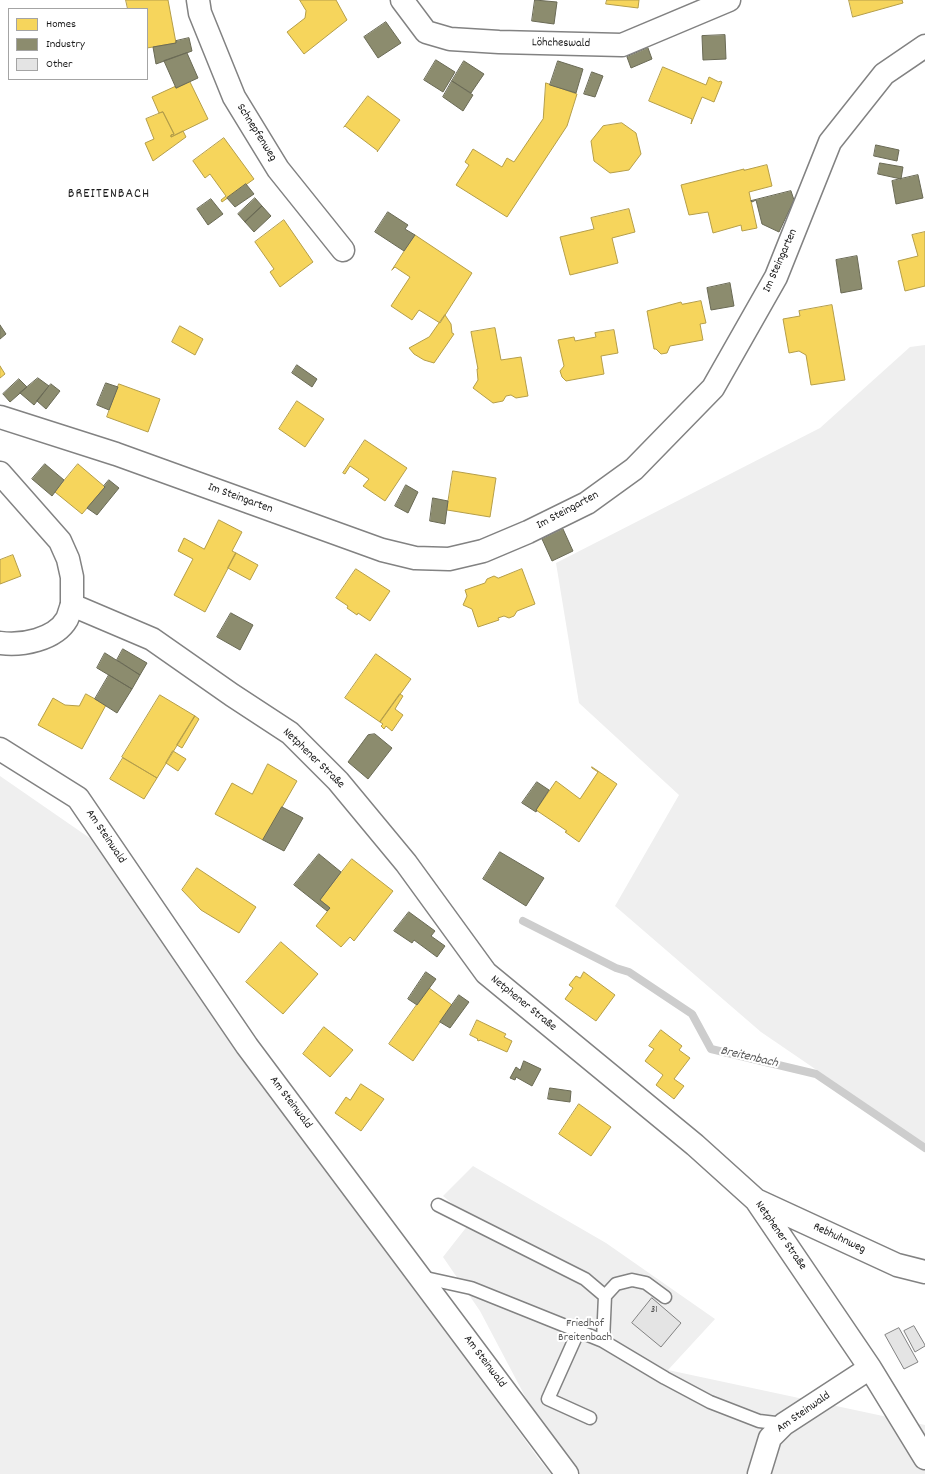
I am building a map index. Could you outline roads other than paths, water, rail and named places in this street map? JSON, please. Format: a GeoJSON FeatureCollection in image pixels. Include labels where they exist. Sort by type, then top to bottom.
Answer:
{"type":"FeatureCollection","features":[{"type":"Feature","properties":{"kind":"street","name":"Schnepfenweg"},"geometry":{"type":"LineString","coordinates":[[198,0],[200,13],[234,97],[278,169],[342,250]]}},
{"type":"Feature","properties":{"kind":"street","name":"Löhcheswald"},"geometry":{"type":"LineString","coordinates":[[402,0],[426,32],[450,39],[499,42],[622,45],[729,0]]}},
{"type":"Feature","properties":{"kind":"street","name":"Im Steingarten"},"geometry":{"type":"LineString","coordinates":[[0,416],[116,454],[382,550],[414,558],[435,559],[449,559],[483,551],[528,532],[588,503],[634,469],[713,388],[776,277],[830,142],[884,74],[925,46]]}},
{"type":"Feature","properties":{"kind":"street"},"geometry":{"type":"LineString","coordinates":[[0,643],[22,643],[47,636],[58,630],[67,620],[72,605],[72,577],[68,559],[60,541],[1,477]]}},
{"type":"Feature","properties":{"kind":"street","name":"Netphener Straße"},"geometry":{"type":"LineString","coordinates":[[72,605],[152,638],[290,734],[338,780],[406,863],[486,973],[695,1145],[756,1200],[870,1368],[925,1458]]}},
{"type":"Feature","properties":{"kind":"street","name":"Am Steinwald"},"geometry":{"type":"LineString","coordinates":[[0,749],[78,798],[247,1046],[567,1474]]}},
{"type":"Feature","properties":{"kind":"street","name":"Rebhuhnweg"},"geometry":{"type":"LineString","coordinates":[[756,1200],[897,1265],[925,1272]]}},
{"type":"Feature","properties":{"kind":"street","name":"Am Steinwald"},"geometry":{"type":"LineString","coordinates":[[759,1474],[770,1438],[784,1424],[870,1368]]}},
{"type":"Feature","properties":{"kind":"lane"},"geometry":{"type":"LineString","coordinates":[[438,1205],[585,1279],[605,1296]]}},
{"type":"Feature","properties":{"kind":"lane"},"geometry":{"type":"LineString","coordinates":[[419,1276],[471,1288],[578,1332],[604,1341],[665,1378],[710,1402],[759,1421],[784,1424]]}},
{"type":"Feature","properties":{"kind":"lane"},"geometry":{"type":"LineString","coordinates":[[604,1341],[605,1296],[616,1284],[632,1280],[646,1283],[665,1297]]}},
{"type":"Feature","properties":{"kind":"lane"},"geometry":{"type":"LineString","coordinates":[[578,1332],[548,1400],[590,1418]]}},
{"type":"Feature","properties":{"kind":"waterway","name":"Breitenbach"},"geometry":{"type":"LineString","coordinates":[[523,921],[616,968],[629,972],[692,1014],[711,1049],[816,1074],[925,1148]]}},
{"type":"Feature","properties":{"kind":"district","name":"BREITENBACH"},"geometry":{"type":"Point","coordinates":[109,195]}},
{"type":"Feature","properties":{"kind":"park label","name":"Friedhof Breitenbach"},"geometry":{"type":"Point","coordinates":[585,1331]}}]}
